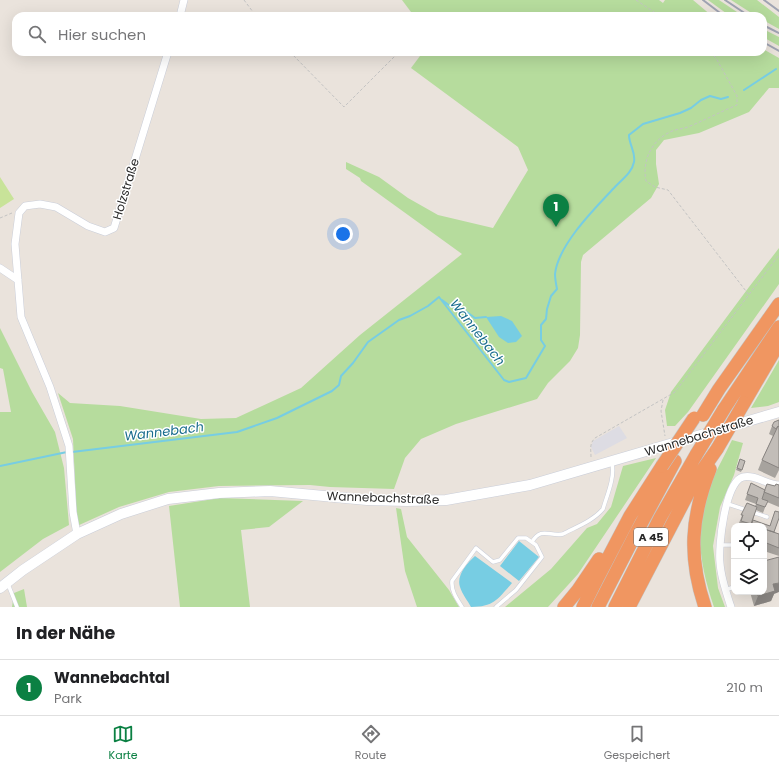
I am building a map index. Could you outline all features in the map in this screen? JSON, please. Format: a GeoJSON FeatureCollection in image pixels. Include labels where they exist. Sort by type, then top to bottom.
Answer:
{"type":"FeatureCollection","features":[{"type":"Feature","properties":{"kind":"highway","name":"A 45"},"geometry":{"type":"LineString","coordinates":[[598,607],[698,416],[779,304]]}},
{"type":"Feature","properties":{"kind":"highway","name":"A 45"},"geometry":{"type":"LineString","coordinates":[[615,607],[660,518],[696,455],[724,409],[779,327]]}},
{"type":"Feature","properties":{"kind":"highway"},"geometry":{"type":"LineString","coordinates":[[629,607],[694,482],[717,449],[779,343]]}},
{"type":"Feature","properties":{"kind":"highway"},"geometry":{"type":"LineString","coordinates":[[564,607],[630,516],[662,466],[698,416]]}},
{"type":"Feature","properties":{"kind":"highway"},"geometry":{"type":"LineString","coordinates":[[705,607],[695,568],[693,543],[696,510],[717,449]]}},
{"type":"Feature","properties":{"kind":"highway"},"geometry":{"type":"LineString","coordinates":[[583,607],[630,516]]}},
{"type":"Feature","properties":{"kind":"main road","name":"Wannebachstraße"},"geometry":{"type":"LineString","coordinates":[[4,585],[51,550],[77,534],[121,514],[168,499],[219,493],[270,492],[367,500],[446,500],[530,486],[779,412]]}},
{"type":"Feature","properties":{"kind":"street"},"geometry":{"type":"LineString","coordinates":[[181,12],[184,0]]}},
{"type":"Feature","properties":{"kind":"street","name":"Holzstraße"},"geometry":{"type":"LineString","coordinates":[[77,534],[73,512],[69,446],[50,387],[21,317],[15,244],[19,213],[25,206],[40,204],[56,207],[88,226],[105,232],[114,228],[167,56]]}},
{"type":"Feature","properties":{"kind":"street"},"geometry":{"type":"LineString","coordinates":[[0,268],[18,280]]}},
{"type":"Feature","properties":{"kind":"street"},"geometry":{"type":"LineString","coordinates":[[731,607],[725,590],[720,565],[720,545],[721,531],[728,504],[736,482],[743,477],[753,477],[771,484],[779,485]]}},
{"type":"Feature","properties":{"kind":"lane"},"geometry":{"type":"LineString","coordinates":[[532,542],[535,537],[542,533],[563,534],[600,513],[603,509],[612,479],[613,470],[611,462]]}},
{"type":"Feature","properties":{"kind":"lane"},"geometry":{"type":"LineString","coordinates":[[728,504],[767,517]]}},
{"type":"Feature","properties":{"kind":"lane"},"geometry":{"type":"LineString","coordinates":[[462,607],[453,592],[451,586],[452,581],[476,548],[493,562],[500,560],[518,538],[526,538],[536,545],[542,557],[516,590],[496,607]]}},
{"type":"Feature","properties":{"kind":"lane"},"geometry":{"type":"LineString","coordinates":[[720,545],[731,545]]}},
{"type":"Feature","properties":{"kind":"lane"},"geometry":{"type":"LineString","coordinates":[[4,585],[17,607]]}},
{"type":"Feature","properties":{"kind":"lane"},"geometry":{"type":"LineString","coordinates":[[725,590],[731,588]]}},
{"type":"Feature","properties":{"kind":"path"},"geometry":{"type":"LineString","coordinates":[[244,0],[253,12]]}},
{"type":"Feature","properties":{"kind":"path"},"geometry":{"type":"LineString","coordinates":[[636,0],[654,12]]}},
{"type":"Feature","properties":{"kind":"path"},"geometry":{"type":"LineString","coordinates":[[294,56],[344,107],[395,56]]}},
{"type":"Feature","properties":{"kind":"path"},"geometry":{"type":"LineString","coordinates":[[714,56],[737,96],[737,105],[670,132],[654,144],[648,155],[644,172],[646,181],[655,187],[668,190],[749,295]]}},
{"type":"Feature","properties":{"kind":"path"},"geometry":{"type":"LineString","coordinates":[[593,468],[590,446],[591,442],[595,438],[675,392],[779,255]]}},
{"type":"Feature","properties":{"kind":"path"},"geometry":{"type":"LineString","coordinates":[[663,399],[661,411],[667,446]]}},
{"type":"Feature","properties":{"kind":"shaded area"},"geometry":{"type":"Polygon","coordinates":[[[619,426],[627,438],[595,455],[591,447],[593,441],[619,426]]]}},
{"type":"Feature","properties":{"kind":"green space"},"geometry":{"type":"Polygon","coordinates":[[[402,0],[659,0],[663,3],[665,0],[693,0],[707,12],[411,12],[402,0]]]}},
{"type":"Feature","properties":{"kind":"green space"},"geometry":{"type":"Polygon","coordinates":[[[708,0],[719,0],[737,12],[724,12],[708,0]]]}},
{"type":"Feature","properties":{"kind":"green space"},"geometry":{"type":"Polygon","coordinates":[[[731,0],[757,0],[779,17],[779,29],[767,22],[767,12],[750,12],[731,0]]]}},
{"type":"Feature","properties":{"kind":"green space"},"geometry":{"type":"Polygon","coordinates":[[[767,31],[779,37],[779,46],[767,39],[767,31]]]}},
{"type":"Feature","properties":{"kind":"green space"},"geometry":{"type":"Polygon","coordinates":[[[767,51],[779,58],[779,88],[769,88],[749,112],[699,133],[664,140],[656,150],[656,164],[659,184],[651,198],[583,255],[581,262],[580,335],[578,348],[570,361],[548,383],[537,399],[456,424],[421,439],[405,458],[394,489],[310,485],[219,486],[169,492],[119,507],[77,526],[73,439],[58,393],[70,403],[120,406],[201,419],[236,418],[301,388],[360,335],[462,254],[361,181],[360,178],[346,169],[346,162],[379,177],[408,198],[438,215],[493,228],[528,170],[518,147],[411,68],[420,56],[767,56],[767,51]]]}},
{"type":"Feature","properties":{"kind":"green space"},"geometry":{"type":"Polygon","coordinates":[[[0,177],[14,199],[0,208],[0,177]]]}},
{"type":"Feature","properties":{"kind":"green space"},"geometry":{"type":"Polygon","coordinates":[[[779,248],[779,284],[688,412],[675,426],[667,426],[665,410],[671,392],[779,248]]]}},
{"type":"Feature","properties":{"kind":"green space"},"geometry":{"type":"Polygon","coordinates":[[[0,328],[32,392],[55,432],[64,468],[69,525],[43,539],[0,572],[0,412],[11,412],[3,369],[0,368],[0,328]]]}},
{"type":"Feature","properties":{"kind":"green space"},"geometry":{"type":"Polygon","coordinates":[[[779,360],[779,402],[768,406],[751,408],[779,360]]]}},
{"type":"Feature","properties":{"kind":"green space"},"geometry":{"type":"Polygon","coordinates":[[[732,440],[743,443],[734,475],[720,507],[713,546],[718,588],[725,607],[714,607],[702,561],[700,546],[701,515],[710,484],[732,440]]]}},
{"type":"Feature","properties":{"kind":"green space"},"geometry":{"type":"Polygon","coordinates":[[[656,458],[578,574],[548,607],[505,607],[551,569],[587,528],[597,524],[611,507],[623,466],[656,458]]]}},
{"type":"Feature","properties":{"kind":"green space"},"geometry":{"type":"Polygon","coordinates":[[[220,498],[303,501],[269,527],[241,530],[250,607],[180,607],[169,506],[220,498]]]}},
{"type":"Feature","properties":{"kind":"green space"},"geometry":{"type":"Polygon","coordinates":[[[396,508],[401,509],[407,537],[449,590],[459,607],[417,607],[405,571],[396,508]]]}},
{"type":"Feature","properties":{"kind":"green space"},"geometry":{"type":"Polygon","coordinates":[[[24,589],[27,607],[12,607],[14,593],[24,589]]]}},
{"type":"Feature","properties":{"kind":"water"},"geometry":{"type":"Polygon","coordinates":[[[501,316],[512,321],[522,336],[516,342],[508,343],[499,337],[486,317],[501,316]]]}},
{"type":"Feature","properties":{"kind":"water"},"geometry":{"type":"Polygon","coordinates":[[[519,541],[539,557],[519,581],[500,566],[519,541]]]}},
{"type":"Feature","properties":{"kind":"water"},"geometry":{"type":"Polygon","coordinates":[[[475,556],[512,583],[499,598],[490,604],[479,607],[471,607],[462,592],[459,583],[463,570],[475,556]]]}},
{"type":"Feature","properties":{"kind":"building"},"geometry":{"type":"Polygon","coordinates":[[[779,420],[779,427],[778,426],[776,429],[772,426],[774,422],[779,420]]]}},
{"type":"Feature","properties":{"kind":"building"},"geometry":{"type":"Polygon","coordinates":[[[778,426],[779,427],[779,468],[762,460],[778,426]]]}},
{"type":"Feature","properties":{"kind":"building"},"geometry":{"type":"Polygon","coordinates":[[[740,459],[745,461],[742,470],[737,468],[740,459]]]}},
{"type":"Feature","properties":{"kind":"building"},"geometry":{"type":"Polygon","coordinates":[[[751,483],[765,490],[762,499],[768,501],[765,507],[756,504],[758,498],[747,494],[751,483]]]}},
{"type":"Feature","properties":{"kind":"building"},"geometry":{"type":"Polygon","coordinates":[[[767,484],[775,486],[776,484],[779,485],[779,498],[764,492],[767,484]]]}},
{"type":"Feature","properties":{"kind":"building"},"geometry":{"type":"Polygon","coordinates":[[[747,503],[757,507],[751,523],[741,521],[743,515],[741,515],[747,503]]]}},
{"type":"Feature","properties":{"kind":"building"},"geometry":{"type":"Polygon","coordinates":[[[775,511],[779,512],[779,518],[774,532],[767,530],[767,525],[770,526],[775,511]]]}},
{"type":"Feature","properties":{"kind":"building"},"geometry":{"type":"Polygon","coordinates":[[[753,520],[762,523],[752,523],[753,520]]]}},
{"type":"Feature","properties":{"kind":"building"},"geometry":{"type":"Polygon","coordinates":[[[767,530],[779,534],[779,548],[767,543],[767,530]]]}},
{"type":"Feature","properties":{"kind":"building"},"geometry":{"type":"Polygon","coordinates":[[[779,557],[779,583],[773,584],[775,591],[767,593],[767,560],[779,557]]]}},
{"type":"Feature","properties":{"kind":"waterway","name":"Wannebach"},"geometry":{"type":"LineString","coordinates":[[744,90],[776,69]]}},
{"type":"Feature","properties":{"kind":"waterway","name":"Wannebach"},"geometry":{"type":"LineString","coordinates":[[72,452],[237,432],[277,418],[332,391],[339,385],[341,376],[353,363],[368,342],[399,320],[428,306],[439,297],[504,380],[509,382],[526,378],[545,346],[541,340],[541,325],[546,319],[551,296],[557,289],[555,274],[563,251],[578,228],[626,176],[633,166],[634,158],[629,135],[643,124],[680,113],[710,96],[721,99],[728,97]]}},
{"type":"Feature","properties":{"kind":"waterway"},"geometry":{"type":"LineString","coordinates":[[442,300],[450,306],[464,310],[475,318],[486,317]]}},
{"type":"Feature","properties":{"kind":"waterway","name":"Wannebach"},"geometry":{"type":"LineString","coordinates":[[0,466],[67,452]]}},
{"type":"Feature","properties":{"kind":"railway"},"geometry":{"type":"LineString","coordinates":[[703,0],[719,12]]}},
{"type":"Feature","properties":{"kind":"railway"},"geometry":{"type":"LineString","coordinates":[[725,0],[743,12]]}},
{"type":"Feature","properties":{"kind":"railway"},"geometry":{"type":"LineString","coordinates":[[764,0],[779,11]]}},
{"type":"Feature","properties":{"kind":"railway"},"geometry":{"type":"LineString","coordinates":[[767,27],[779,33]]}},
{"type":"Feature","properties":{"kind":"railway"},"geometry":{"type":"LineString","coordinates":[[767,44],[779,51]]}},
{"type":"Feature","properties":{"kind":"place","name":"Wannebachtal"},"geometry":{"type":"Point","coordinates":[556,227]}}]}
